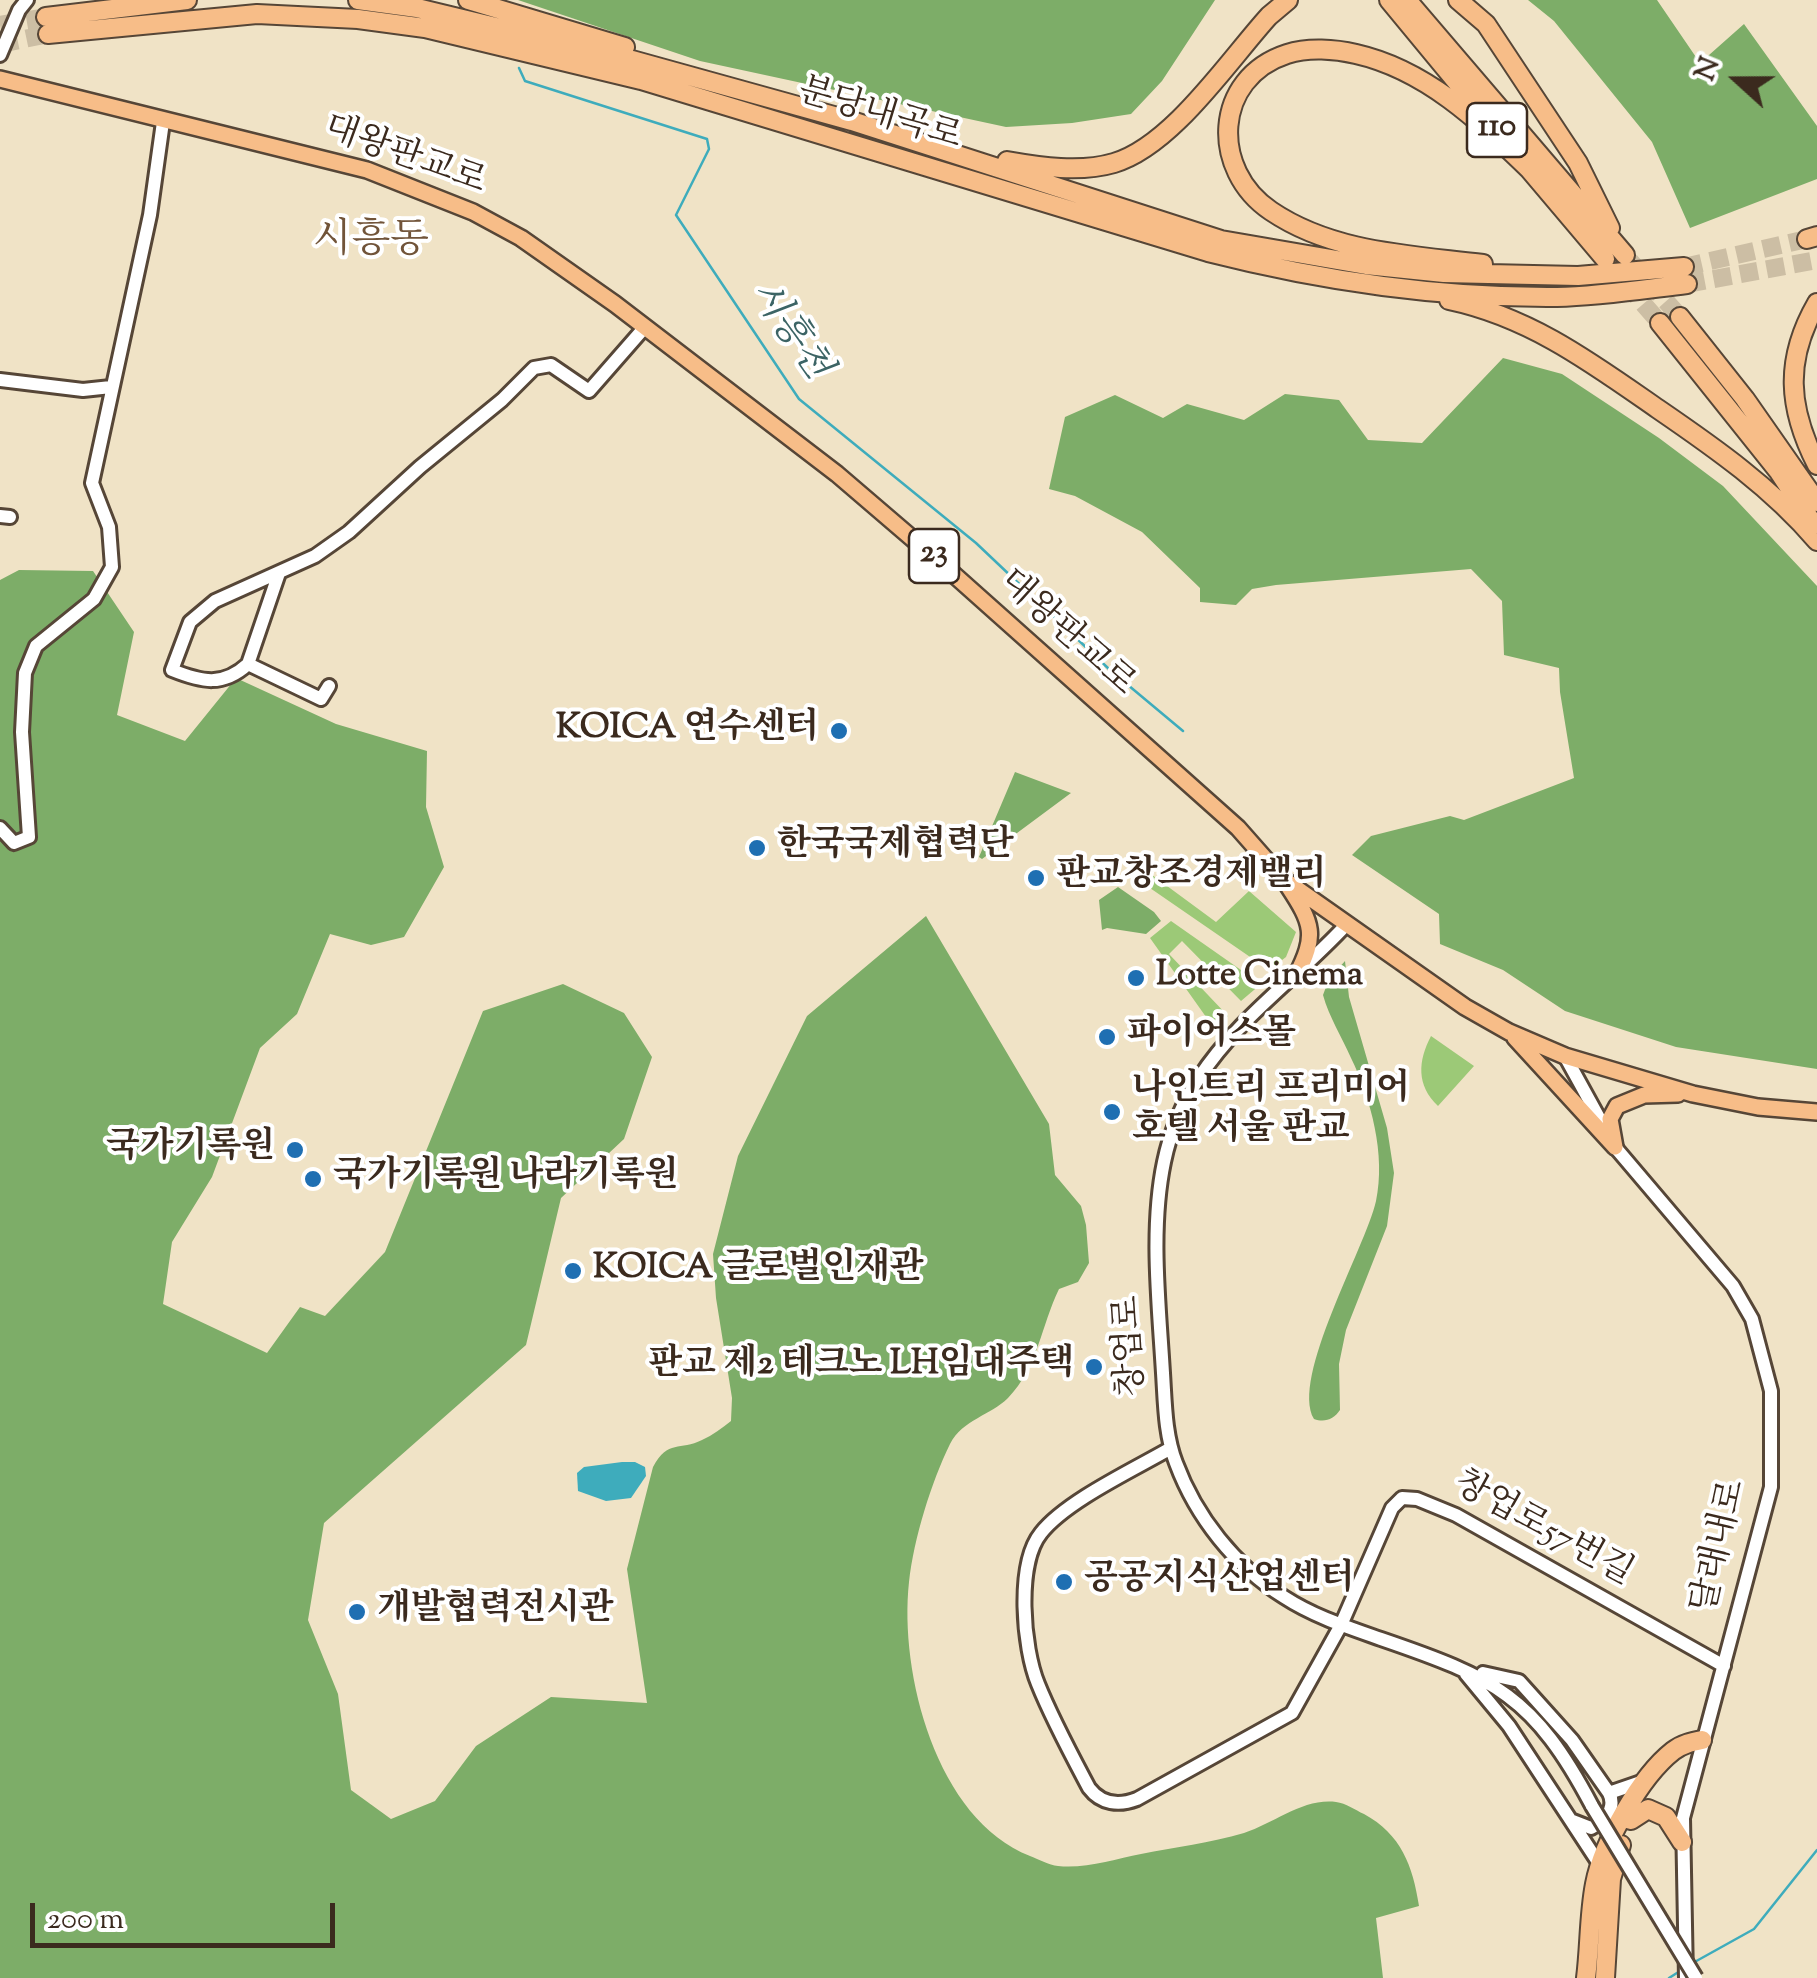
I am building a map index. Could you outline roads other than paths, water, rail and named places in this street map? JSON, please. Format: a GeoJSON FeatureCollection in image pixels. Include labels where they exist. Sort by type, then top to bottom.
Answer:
{"type":"FeatureCollection","features":[{"type":"Feature","properties":{"kind":"highway","name":"분당내곡로"},"geometry":{"type":"LineString","coordinates":[[187,0],[47,26],[257,14],[358,19],[425,28],[730,105],[1284,272],[1434,292],[1558,296],[1686,276],[1444,273],[1366,265],[1222,240],[943,150],[658,67],[512,28],[358,0]]}},
{"type":"Feature","properties":{"kind":"highway"},"geometry":{"type":"LineString","coordinates":[[468,0],[598,38],[626,48],[658,67]]}},
{"type":"Feature","properties":{"kind":"highway"},"geometry":{"type":"LineString","coordinates":[[943,150],[1056,167],[1102,166],[1126,159],[1170,128],[1232,56],[1288,0]]}},
{"type":"Feature","properties":{"kind":"highway","name":"110"},"geometry":{"type":"LineString","coordinates":[[1389,0],[1531,171],[1616,253]]}},
{"type":"Feature","properties":{"kind":"highway","name":"110"},"geometry":{"type":"LineString","coordinates":[[1407,0],[1616,253]]}},
{"type":"Feature","properties":{"kind":"highway"},"geometry":{"type":"LineString","coordinates":[[1458,0],[1486,24],[1578,163],[1616,253]]}},
{"type":"Feature","properties":{"kind":"highway"},"geometry":{"type":"LineString","coordinates":[[1531,171],[1458,104],[1425,82],[1354,53],[1318,50],[1285,54],[1253,76],[1228,118],[1228,147],[1246,188],[1270,210],[1302,228],[1360,248],[1578,276]]}},
{"type":"Feature","properties":{"kind":"highway"},"geometry":{"type":"LineString","coordinates":[[1370,284],[1513,318],[1556,340],[1746,472],[1817,541]]}},
{"type":"Feature","properties":{"kind":"highway"},"geometry":{"type":"LineString","coordinates":[[1817,303],[1798,349],[1793,389],[1799,426],[1817,464]]}},
{"type":"Feature","properties":{"kind":"highway"},"geometry":{"type":"LineString","coordinates":[[1680,317],[1745,399],[1817,502]]}},
{"type":"Feature","properties":{"kind":"highway"},"geometry":{"type":"LineString","coordinates":[[1660,323],[1779,472],[1817,531]]}},
{"type":"Feature","properties":{"kind":"highway"},"geometry":{"type":"LineString","coordinates":[[1596,1977],[1593,1897],[1600,1865],[1623,1817],[1660,1765],[1680,1746],[1702,1740]]}},
{"type":"Feature","properties":{"kind":"highway"},"geometry":{"type":"LineString","coordinates":[[1596,1977],[1614,1863],[1631,1820],[1668,1766],[1702,1740]]}},
{"type":"Feature","properties":{"kind":"highway"},"geometry":{"type":"LineString","coordinates":[[1631,1820],[1648,1809],[1659,1812],[1682,1842]]}},
{"type":"Feature","properties":{"kind":"main road","name":"대왕판교로"},"geometry":{"type":"LineString","coordinates":[[0,79],[163,122],[316,155],[436,196],[521,238],[837,474],[1238,828],[1284,879],[1464,1006],[1508,1032],[1565,1056],[1693,1094],[1758,1107],[1817,1112]]}},
{"type":"Feature","properties":{"kind":"main road"},"geometry":{"type":"LineString","coordinates":[[1284,879],[1310,925],[1311,943],[1296,976]]}},
{"type":"Feature","properties":{"kind":"main road"},"geometry":{"type":"LineString","coordinates":[[1508,1032],[1615,1147]]}},
{"type":"Feature","properties":{"kind":"main road"},"geometry":{"type":"LineString","coordinates":[[1615,1147],[1610,1119],[1616,1106],[1644,1096],[1693,1094]]}},
{"type":"Feature","properties":{"kind":"street"},"geometry":{"type":"LineString","coordinates":[[0,56],[19,10],[28,0]]}},
{"type":"Feature","properties":{"kind":"street"},"geometry":{"type":"LineString","coordinates":[[0,828],[14,842],[29,836],[22,700],[25,673],[36,646],[94,599],[112,567],[109,527],[92,483],[150,215],[163,122]]}},
{"type":"Feature","properties":{"kind":"street"},"geometry":{"type":"LineString","coordinates":[[279,574],[248,664],[223,681],[212,682],[172,670],[190,622],[215,602],[315,556],[349,532],[534,368],[550,366],[590,391],[645,328]]}},
{"type":"Feature","properties":{"kind":"street"},"geometry":{"type":"LineString","coordinates":[[0,380],[83,390],[111,387]]}},
{"type":"Feature","properties":{"kind":"street"},"geometry":{"type":"LineString","coordinates":[[248,664],[320,698],[329,686]]}},
{"type":"Feature","properties":{"kind":"street","name":"창업로"},"geometry":{"type":"LineString","coordinates":[[1346,925],[1248,1020],[1199,1078],[1180,1114],[1164,1164],[1159,1266],[1171,1448],[1190,1492],[1226,1548],[1283,1596],[1341,1625],[1461,1668]]}},
{"type":"Feature","properties":{"kind":"street","name":"달래내로"},"geometry":{"type":"LineString","coordinates":[[1565,1056],[1615,1147],[1732,1286],[1752,1319],[1771,1392],[1771,1487],[1684,1818],[1686,1978]]}},
{"type":"Feature","properties":{"kind":"street"},"geometry":{"type":"LineString","coordinates":[[1171,1448],[1057,1518],[1038,1538],[1029,1559],[1026,1596],[1034,1674],[1092,1793],[1111,1802],[1132,1801],[1291,1715],[1341,1625]]}},
{"type":"Feature","properties":{"kind":"street","name":"창업로57번길"},"geometry":{"type":"LineString","coordinates":[[1341,1625],[1392,1508],[1396,1501],[1408,1497],[1456,1515],[1724,1666]]}},
{"type":"Feature","properties":{"kind":"street"},"geometry":{"type":"LineString","coordinates":[[1461,1668],[1520,1681],[1572,1740],[1610,1793],[1610,1810],[1603,1821],[1591,1828],[1571,1820]]}},
{"type":"Feature","properties":{"kind":"street"},"geometry":{"type":"LineString","coordinates":[[1461,1668],[1508,1693],[1567,1760],[1696,1978]]}},
{"type":"Feature","properties":{"kind":"street"},"geometry":{"type":"LineString","coordinates":[[1461,1668],[1510,1726],[1600,1865]]}},
{"type":"Feature","properties":{"kind":"street"},"geometry":{"type":"LineString","coordinates":[[1610,1793],[1637,1786],[1660,1765]]}},
{"type":"Feature","properties":{"kind":"water"},"geometry":{"type":"Polygon","coordinates":[[[622,1462],[645,1467],[646,1476],[631,1498],[606,1501],[578,1491],[577,1473],[584,1467],[622,1462]]]}},
{"type":"Feature","properties":{"kind":"waterway","name":"시흥천"},"geometry":{"type":"LineString","coordinates":[[519,68],[525,81],[707,139],[709,149],[676,215],[799,399],[976,543],[1110,670],[1183,731]]}},
{"type":"Feature","properties":{"kind":"waterway"},"geometry":{"type":"LineString","coordinates":[[1691,1964],[1754,1929],[1817,1850]]}},
{"type":"Feature","properties":{"kind":"waterway"},"geometry":{"type":"LineString","coordinates":[[1669,1978],[1680,1971]]}},
{"type":"Feature","properties":{"kind":"tunnel"},"geometry":{"type":"LineString","coordinates":[[0,25],[46,17]]}},
{"type":"Feature","properties":{"kind":"tunnel"},"geometry":{"type":"LineString","coordinates":[[0,44],[48,34]]}},
{"type":"Feature","properties":{"kind":"tunnel"},"geometry":{"type":"LineString","coordinates":[[1684,267],[1807,239]]}},
{"type":"Feature","properties":{"kind":"tunnel"},"geometry":{"type":"LineString","coordinates":[[1687,284],[1817,260]]}},
{"type":"Feature","properties":{"kind":"tunnel"},"geometry":{"type":"LineString","coordinates":[[1630,261],[1680,317]]}},
{"type":"Feature","properties":{"kind":"tunnel"},"geometry":{"type":"LineString","coordinates":[[1608,263],[1660,323]]}},
{"type":"Feature","properties":{"kind":"place","name":"KOICA 연수센터"},"geometry":{"type":"Point","coordinates":[839,731]}},
{"type":"Feature","properties":{"kind":"place","name":"한국국제협력단"},"geometry":{"type":"Point","coordinates":[757,848]}},
{"type":"Feature","properties":{"kind":"place","name":"판교창조경제밸리"},"geometry":{"type":"Point","coordinates":[1036,878]}},
{"type":"Feature","properties":{"kind":"place","name":"Lotte Cinema"},"geometry":{"type":"Point","coordinates":[1136,978]}},
{"type":"Feature","properties":{"kind":"place","name":"파이어스몰"},"geometry":{"type":"Point","coordinates":[1107,1037]}},
{"type":"Feature","properties":{"kind":"place","name":"나인트리 프리미어 호텔 서울 판교"},"geometry":{"type":"Point","coordinates":[1112,1112]}},
{"type":"Feature","properties":{"kind":"place","name":"국가기록원"},"geometry":{"type":"Point","coordinates":[295,1150]}},
{"type":"Feature","properties":{"kind":"place","name":"국가기록원 나라기록원"},"geometry":{"type":"Point","coordinates":[313,1179]}},
{"type":"Feature","properties":{"kind":"place","name":"KOICA 글로벌인재관"},"geometry":{"type":"Point","coordinates":[573,1271]}},
{"type":"Feature","properties":{"kind":"place","name":"판교 제2 테크노 LH임대주택"},"geometry":{"type":"Point","coordinates":[1094,1367]}},
{"type":"Feature","properties":{"kind":"place","name":"공공지식산업센터"},"geometry":{"type":"Point","coordinates":[1064,1582]}},
{"type":"Feature","properties":{"kind":"place","name":"개발협력전시관"},"geometry":{"type":"Point","coordinates":[357,1612]}},
{"type":"Feature","properties":{"kind":"district","name":"시흥동"},"geometry":{"type":"Point","coordinates":[371,244]}}]}
